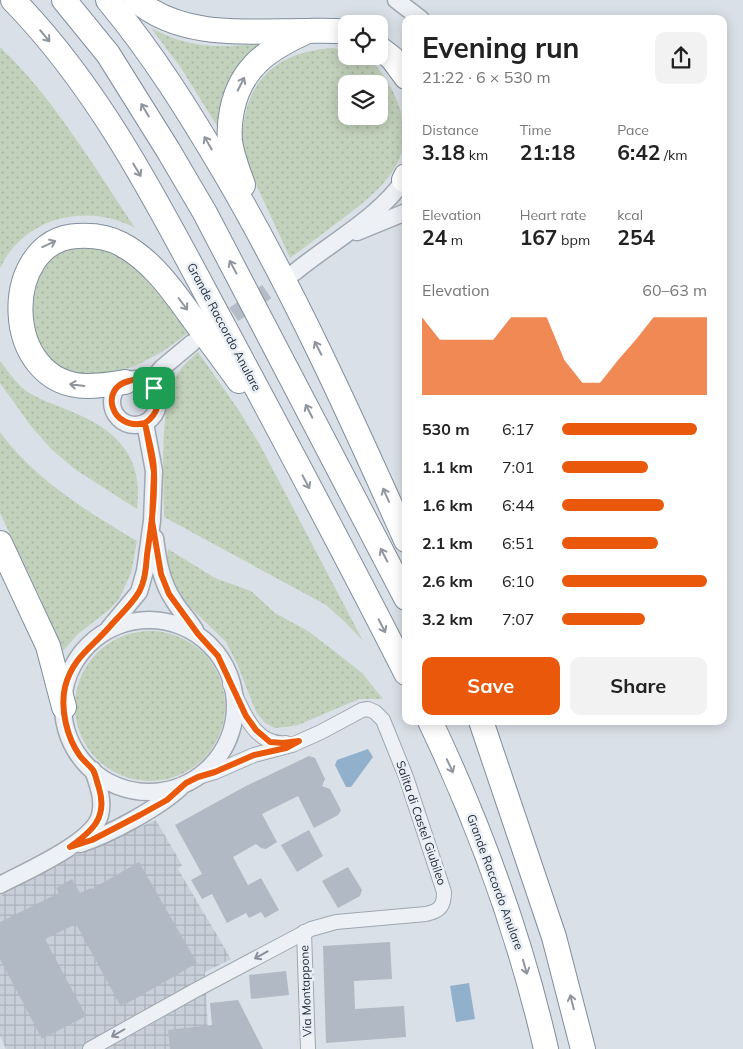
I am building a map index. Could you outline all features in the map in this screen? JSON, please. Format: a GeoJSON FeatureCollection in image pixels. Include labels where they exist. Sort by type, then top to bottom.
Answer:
{"type":"FeatureCollection","features":[{"type":"Feature","properties":{"kind":"highway","name":"Grande Raccordo Anulare"},"geometry":{"type":"LineString","coordinates":[[13,0],[50,41],[77,76],[122,144],[165,217],[289,448],[402,665]]}},
{"type":"Feature","properties":{"kind":"highway"},"geometry":{"type":"LineString","coordinates":[[64,0],[108,54],[132,88],[196,197],[292,377],[402,590]]}},
{"type":"Feature","properties":{"kind":"highway"},"geometry":{"type":"LineString","coordinates":[[108,0],[134,32],[183,102],[259,232],[333,378],[402,531]]}},
{"type":"Feature","properties":{"kind":"highway"},"geometry":{"type":"LineString","coordinates":[[136,0],[157,14],[184,25],[215,31],[338,31]]}},
{"type":"Feature","properties":{"kind":"highway"},"geometry":{"type":"LineString","coordinates":[[259,232],[234,160],[230,139],[230,120],[234,100],[250,69],[264,55],[281,43],[308,32]]}},
{"type":"Feature","properties":{"kind":"highway"},"geometry":{"type":"LineString","coordinates":[[388,55],[402,72]]}},
{"type":"Feature","properties":{"kind":"highway"},"geometry":{"type":"LineString","coordinates":[[125,382],[88,386],[59,382],[34,371],[20,356],[8,328],[6,315],[8,299],[13,280],[18,271],[30,255],[38,249],[53,241],[70,236],[93,236],[121,244],[139,256],[159,275],[180,301],[289,448]]}},
{"type":"Feature","properties":{"kind":"highway"},"geometry":{"type":"LineString","coordinates":[[0,543],[48,646],[64,707]]}},
{"type":"Feature","properties":{"kind":"highway","name":"Grande Raccordo Anulare"},"geometry":{"type":"LineString","coordinates":[[432,725],[469,809],[508,913],[532,990],[546,1049]]}},
{"type":"Feature","properties":{"kind":"highway"},"geometry":{"type":"LineString","coordinates":[[467,725],[518,833]]}},
{"type":"Feature","properties":{"kind":"highway"},"geometry":{"type":"LineString","coordinates":[[483,725],[496,760],[518,833],[554,937],[583,1049]]}},
{"type":"Feature","properties":{"kind":"street"},"geometry":{"type":"LineString","coordinates":[[396,0],[416,15]]}},
{"type":"Feature","properties":{"kind":"street"},"geometry":{"type":"LineString","coordinates":[[294,272],[376,211],[402,182]]}},
{"type":"Feature","properties":{"kind":"street"},"geometry":{"type":"LineString","coordinates":[[334,241],[402,214]]}},
{"type":"Feature","properties":{"kind":"street"},"geometry":{"type":"LineString","coordinates":[[148,384],[162,368],[192,344]]}},
{"type":"Feature","properties":{"kind":"street"},"geometry":{"type":"LineString","coordinates":[[138,379],[148,384],[157,394],[158,408],[155,414],[145,423],[128,424],[117,416],[113,410],[112,403],[115,390],[125,382],[138,379]]}},
{"type":"Feature","properties":{"kind":"street"},"geometry":{"type":"LineString","coordinates":[[145,423],[154,472],[152,521],[141,588],[134,600],[104,634],[84,651],[72,667],[66,685],[64,707],[72,742],[80,756],[93,770],[112,783],[139,792],[155,792],[192,780],[216,760],[230,737],[234,713],[230,684],[218,656],[198,634],[176,604],[164,583],[159,567],[152,521]]}},
{"type":"Feature","properties":{"kind":"street"},"geometry":{"type":"LineString","coordinates":[[104,634],[125,623],[148,619],[173,621],[198,634]]}},
{"type":"Feature","properties":{"kind":"street","name":"Salita di Castel Giubileo"},"geometry":{"type":"LineString","coordinates":[[230,684],[251,725],[265,740],[277,743],[299,741]]}},
{"type":"Feature","properties":{"kind":"street","name":"Salita di Castel Giubileo"},"geometry":{"type":"LineString","coordinates":[[70,847],[92,840],[140,815],[167,800],[192,780],[254,755],[286,748],[362,710],[368,709],[375,712],[383,720],[406,777],[444,892],[443,903],[439,909],[426,914],[336,922],[304,932],[90,1049]]}},
{"type":"Feature","properties":{"kind":"street","name":"Salita di Castel Giubileo"},"geometry":{"type":"LineString","coordinates":[[0,885],[70,847],[87,834],[99,819],[101,800],[93,770]]}},
{"type":"Feature","properties":{"kind":"street","name":"Via Montappone"},"geometry":{"type":"LineString","coordinates":[[304,932],[308,1049]]}},
{"type":"Feature","properties":{"kind":"shaded area"},"geometry":{"type":"Polygon","coordinates":[[[156,820],[182,865],[178,869],[231,959],[205,972],[209,1049],[6,1049],[0,1036],[0,896],[85,850],[156,820]]]}},
{"type":"Feature","properties":{"kind":"green space"},"geometry":{"type":"Polygon","coordinates":[[[151,28],[182,41],[209,46],[270,43],[222,134],[181,68],[151,28]]]}},
{"type":"Feature","properties":{"kind":"green space"},"geometry":{"type":"Polygon","coordinates":[[[0,47],[19,66],[55,110],[135,228],[116,220],[97,216],[58,219],[41,226],[24,237],[11,251],[0,268],[0,47]]]}},
{"type":"Feature","properties":{"kind":"green space"},"geometry":{"type":"Polygon","coordinates":[[[333,48],[338,49],[338,65],[374,65],[383,75],[338,75],[338,125],[388,125],[388,82],[402,118],[402,151],[397,164],[387,179],[359,206],[290,258],[246,161],[242,146],[244,120],[248,103],[255,88],[264,76],[287,59],[316,50],[333,48]]]}},
{"type":"Feature","properties":{"kind":"green space"},"geometry":{"type":"Polygon","coordinates":[[[79,245],[113,251],[134,265],[155,287],[188,333],[162,352],[135,366],[93,379],[31,357],[30,268],[38,261],[79,245]]]}},
{"type":"Feature","properties":{"kind":"green space"},"geometry":{"type":"Polygon","coordinates":[[[198,352],[238,409],[260,445],[363,641],[326,605],[164,517],[164,426],[170,391],[175,378],[188,361],[198,352]]]}},
{"type":"Feature","properties":{"kind":"green space"},"geometry":{"type":"Polygon","coordinates":[[[0,361],[25,390],[41,399],[86,418],[101,426],[113,436],[131,459],[136,474],[138,490],[137,509],[76,470],[51,449],[31,426],[0,383],[0,361]]]}},
{"type":"Feature","properties":{"kind":"green space"},"geometry":{"type":"Polygon","coordinates":[[[0,432],[29,465],[45,479],[81,506],[137,541],[131,573],[119,599],[110,609],[78,634],[61,653],[41,599],[0,513],[0,432]]]}},
{"type":"Feature","properties":{"kind":"green space"},"geometry":{"type":"Polygon","coordinates":[[[168,549],[215,578],[251,591],[275,613],[308,631],[362,673],[383,699],[359,699],[298,725],[275,728],[265,723],[256,712],[238,666],[226,642],[189,606],[176,588],[167,565],[168,549]]]}},
{"type":"Feature","properties":{"kind":"green space"},"geometry":{"type":"Polygon","coordinates":[[[150,631],[165,632],[179,636],[192,643],[203,653],[213,664],[220,677],[224,691],[224,721],[220,735],[213,748],[203,759],[192,769],[179,776],[165,780],[150,781],[135,780],[121,776],[108,769],[97,759],[87,748],[80,735],[76,721],[75,706],[76,691],[80,677],[87,664],[97,653],[108,643],[121,636],[135,632],[150,631]]]}},
{"type":"Feature","properties":{"kind":"water"},"geometry":{"type":"Polygon","coordinates":[[[368,749],[373,757],[351,787],[346,787],[335,765],[337,760],[368,749]]]}},
{"type":"Feature","properties":{"kind":"water"},"geometry":{"type":"Polygon","coordinates":[[[469,983],[475,1019],[456,1022],[450,986],[469,983]]]}},
{"type":"Feature","properties":{"kind":"building"},"geometry":{"type":"Polygon","coordinates":[[[309,756],[315,758],[325,779],[322,786],[330,789],[341,810],[338,815],[314,828],[298,796],[262,814],[277,842],[266,849],[256,844],[233,857],[248,885],[261,878],[279,910],[265,918],[261,912],[249,918],[246,913],[227,923],[212,894],[202,899],[191,880],[202,874],[175,825],[246,786],[309,756]]]}},
{"type":"Feature","properties":{"kind":"building"},"geometry":{"type":"Polygon","coordinates":[[[309,830],[323,856],[297,872],[281,845],[309,830]]]}},
{"type":"Feature","properties":{"kind":"building"},"geometry":{"type":"Polygon","coordinates":[[[139,862],[197,963],[121,1007],[76,924],[45,939],[86,1016],[42,1039],[0,959],[0,922],[59,893],[56,888],[72,879],[80,893],[92,889],[139,862]]]}},
{"type":"Feature","properties":{"kind":"building"},"geometry":{"type":"Polygon","coordinates":[[[348,867],[362,890],[360,896],[338,908],[322,881],[348,867]]]}},
{"type":"Feature","properties":{"kind":"building"},"geometry":{"type":"Polygon","coordinates":[[[390,942],[392,979],[354,981],[355,1009],[404,1006],[406,1037],[326,1043],[323,946],[390,942]]]}},
{"type":"Feature","properties":{"kind":"building"},"geometry":{"type":"Polygon","coordinates":[[[286,971],[289,995],[251,999],[249,975],[286,971]]]}},
{"type":"Feature","properties":{"kind":"building"},"geometry":{"type":"Polygon","coordinates":[[[238,1000],[263,1049],[170,1049],[168,1030],[212,1025],[210,1003],[238,1000]]]}},
{"type":"Feature","properties":{"kind":"tunnel"},"geometry":{"type":"LineString","coordinates":[[214,328],[291,275]]}},
{"type":"Feature","properties":{"kind":"route"},"geometry":{"type":"LineString","coordinates":[[154,388],[138,379],[125,382],[115,390],[112,403],[113,410],[123,421],[135,425],[145,423],[150,445],[152,457],[154,472],[152,521],[159,567],[164,583],[169,594],[198,634],[204,638],[218,656],[251,725],[265,740],[270,742],[299,741],[286,748],[254,755],[215,772],[198,777],[186,783],[167,800],[140,815],[92,840],[70,847],[87,834],[98,822],[101,800],[93,770],[80,756],[72,742],[67,726],[64,693],[72,667],[84,651],[104,634],[134,600],[143,583],[152,521],[154,472],[152,457],[146,431],[145,423],[151,419],[158,408],[157,394],[154,388]]}}]}
